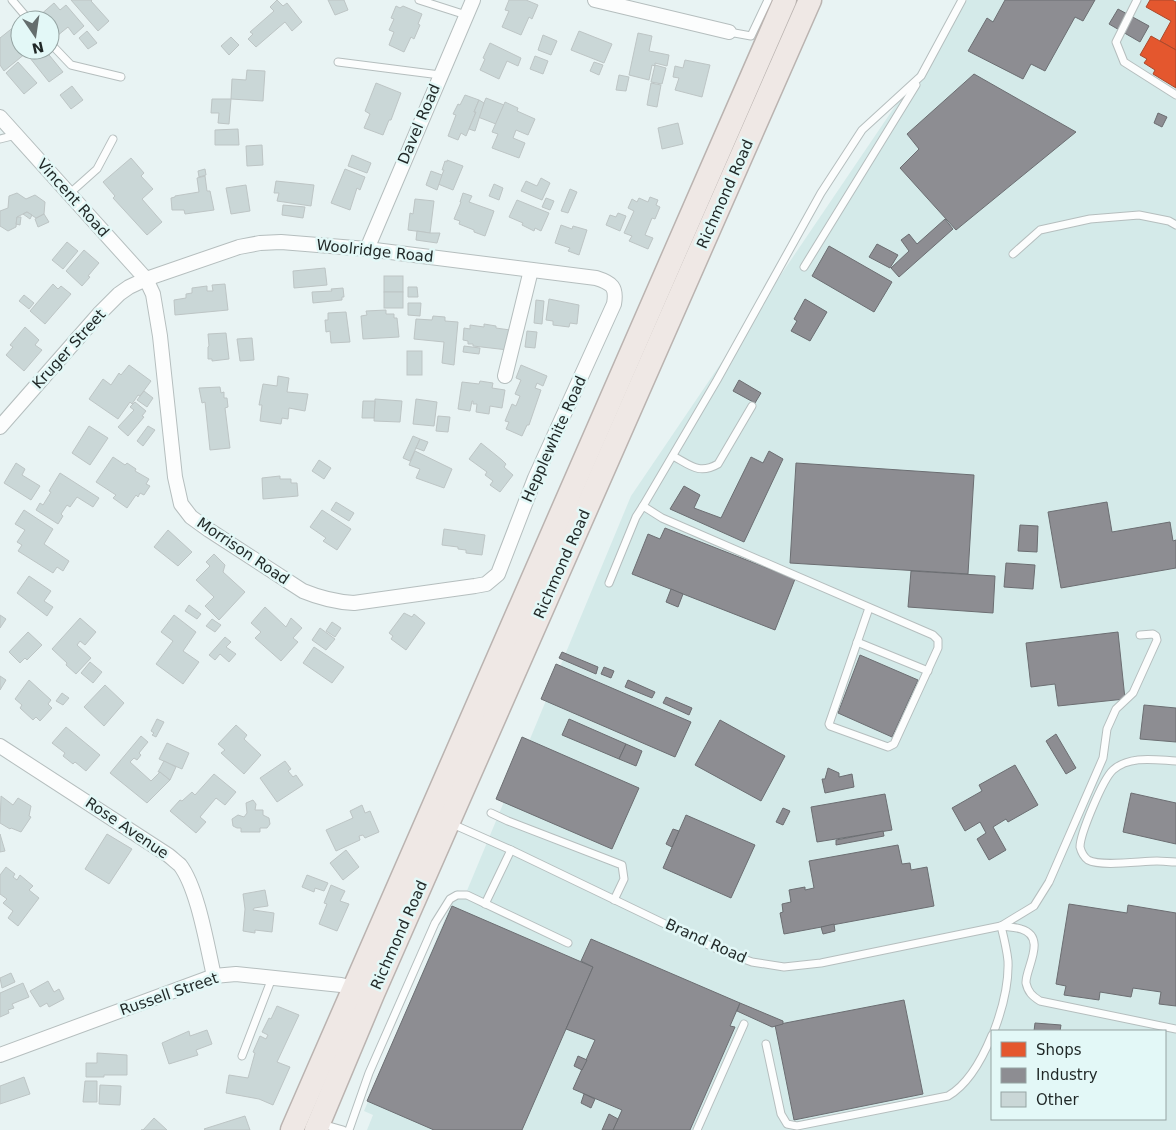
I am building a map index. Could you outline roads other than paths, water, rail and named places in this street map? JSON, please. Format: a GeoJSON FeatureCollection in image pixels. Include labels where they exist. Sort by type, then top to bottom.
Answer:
{"type":"FeatureCollection","features":[{"type":"Feature","properties":{"kind":"highway","name":"Richmond Road"},"geometry":{"type":"LineString","coordinates":[[439,818],[785,0]]}},
{"type":"Feature","properties":{"kind":"highway","name":"Richmond Road"},"geometry":{"type":"LineString","coordinates":[[307,1123],[439,818],[810,0]]}},
{"type":"Feature","properties":{"kind":"street","name":"Davel Road"},"geometry":{"type":"LineString","coordinates":[[367,249],[473,0]]}},
{"type":"Feature","properties":{"kind":"street"},"geometry":{"type":"LineString","coordinates":[[595,0],[729,32]]}},
{"type":"Feature","properties":{"kind":"street","name":"Vincent Road"},"geometry":{"type":"LineString","coordinates":[[0,117],[146,278]]}},
{"type":"Feature","properties":{"kind":"street","name":"Woolridge Road"},"geometry":{"type":"LineString","coordinates":[[146,278],[239,247],[280,242],[367,249],[596,278],[607,282]]}},
{"type":"Feature","properties":{"kind":"street"},"geometry":{"type":"LineString","coordinates":[[505,376],[531,270]]}},
{"type":"Feature","properties":{"kind":"street","name":"Kruger Street"},"geometry":{"type":"LineString","coordinates":[[0,427],[119,294],[129,286],[146,278]]}},
{"type":"Feature","properties":{"kind":"street","name":"Morrison Road"},"geometry":{"type":"LineString","coordinates":[[146,278],[152,294],[160,336],[178,493],[181,504],[191,517],[303,591],[319,598],[354,603],[475,586]]}},
{"type":"Feature","properties":{"kind":"street","name":"Hepplewhite Road"},"geometry":{"type":"LineString","coordinates":[[475,586],[486,584],[492,580],[502,566],[535,478],[614,304],[616,294],[613,286],[607,282]]}},
{"type":"Feature","properties":{"kind":"street","name":"Rose Avenue"},"geometry":{"type":"LineString","coordinates":[[0,746],[168,855],[180,866],[192,890],[199,912],[214,976]]}},
{"type":"Feature","properties":{"kind":"street","name":"Russell Street"},"geometry":{"type":"LineString","coordinates":[[0,1055],[214,976],[236,974],[341,985],[363,991]]}},
{"type":"Feature","properties":{"kind":"lane"},"geometry":{"type":"LineString","coordinates":[[12,0],[20,10]]}},
{"type":"Feature","properties":{"kind":"lane"},"geometry":{"type":"LineString","coordinates":[[419,0],[466,15]]}},
{"type":"Feature","properties":{"kind":"lane"},"geometry":{"type":"LineString","coordinates":[[729,32],[751,36],[768,0]]}},
{"type":"Feature","properties":{"kind":"lane"},"geometry":{"type":"LineString","coordinates":[[804,267],[921,76],[962,0]]}},
{"type":"Feature","properties":{"kind":"lane"},"geometry":{"type":"LineString","coordinates":[[1137,0],[1116,42],[1124,62],[1176,95]]}},
{"type":"Feature","properties":{"kind":"lane"},"geometry":{"type":"LineString","coordinates":[[60,53],[71,65],[121,77]]}},
{"type":"Feature","properties":{"kind":"lane"},"geometry":{"type":"LineString","coordinates":[[338,62],[440,75]]}},
{"type":"Feature","properties":{"kind":"lane"},"geometry":{"type":"LineString","coordinates":[[609,583],[636,517],[673,456],[821,193],[862,130],[921,76]]}},
{"type":"Feature","properties":{"kind":"lane"},"geometry":{"type":"LineString","coordinates":[[0,139],[16,135]]}},
{"type":"Feature","properties":{"kind":"lane"},"geometry":{"type":"LineString","coordinates":[[69,194],[97,169],[113,139]]}},
{"type":"Feature","properties":{"kind":"lane"},"geometry":{"type":"LineString","coordinates":[[1013,254],[1040,230],[1090,219],[1139,215],[1169,221],[1176,225]]}},
{"type":"Feature","properties":{"kind":"lane"},"geometry":{"type":"LineString","coordinates":[[673,456],[695,468],[704,470],[718,464],[752,406]]}},
{"type":"Feature","properties":{"kind":"lane"},"geometry":{"type":"LineString","coordinates":[[643,506],[662,518],[933,635],[938,640],[938,648],[894,744],[888,747],[830,726],[829,721],[869,608]]}},
{"type":"Feature","properties":{"kind":"lane"},"geometry":{"type":"LineString","coordinates":[[1001,926],[1034,906],[1049,882],[1103,758],[1107,729],[1116,709],[1133,693],[1157,640],[1153,634],[1140,635]]}},
{"type":"Feature","properties":{"kind":"lane"},"geometry":{"type":"LineString","coordinates":[[857,642],[928,671]]}},
{"type":"Feature","properties":{"kind":"lane"},"geometry":{"type":"LineString","coordinates":[[1176,761],[1140,759],[1123,764],[1113,770],[1104,783],[1082,833],[1080,848],[1088,860],[1101,863],[1176,862]]}},
{"type":"Feature","properties":{"kind":"lane"},"geometry":{"type":"LineString","coordinates":[[491,812],[508,821],[622,865],[624,879],[614,900]]}},
{"type":"Feature","properties":{"kind":"lane","name":"Brand Road"},"geometry":{"type":"LineString","coordinates":[[439,818],[511,850],[720,950],[752,962],[784,967],[821,963],[1001,926]]}},
{"type":"Feature","properties":{"kind":"lane"},"geometry":{"type":"LineString","coordinates":[[485,904],[511,850]]}},
{"type":"Feature","properties":{"kind":"lane"},"geometry":{"type":"LineString","coordinates":[[349,1130],[370,1073],[435,923],[450,899],[457,895],[467,895],[568,943]]}},
{"type":"Feature","properties":{"kind":"lane"},"geometry":{"type":"LineString","coordinates":[[1001,926],[1023,930],[1031,936],[1034,956],[1026,980],[1032,996],[1040,1002],[1176,1029]]}},
{"type":"Feature","properties":{"kind":"lane"},"geometry":{"type":"LineString","coordinates":[[994,1030],[1004,998],[1007,979],[1008,962],[1001,926]]}},
{"type":"Feature","properties":{"kind":"lane"},"geometry":{"type":"LineString","coordinates":[[242,1056],[272,978]]}},
{"type":"Feature","properties":{"kind":"lane"},"geometry":{"type":"LineString","coordinates":[[697,1130],[744,1024]]}},
{"type":"Feature","properties":{"kind":"lane"},"geometry":{"type":"LineString","coordinates":[[766,1044],[781,1114],[787,1124],[797,1126],[948,1096],[955,1092],[970,1075],[983,1055],[991,1037]]}},
{"type":"Feature","properties":{"kind":"lane"},"geometry":{"type":"LineString","coordinates":[[307,1123],[342,1130]]}}]}
